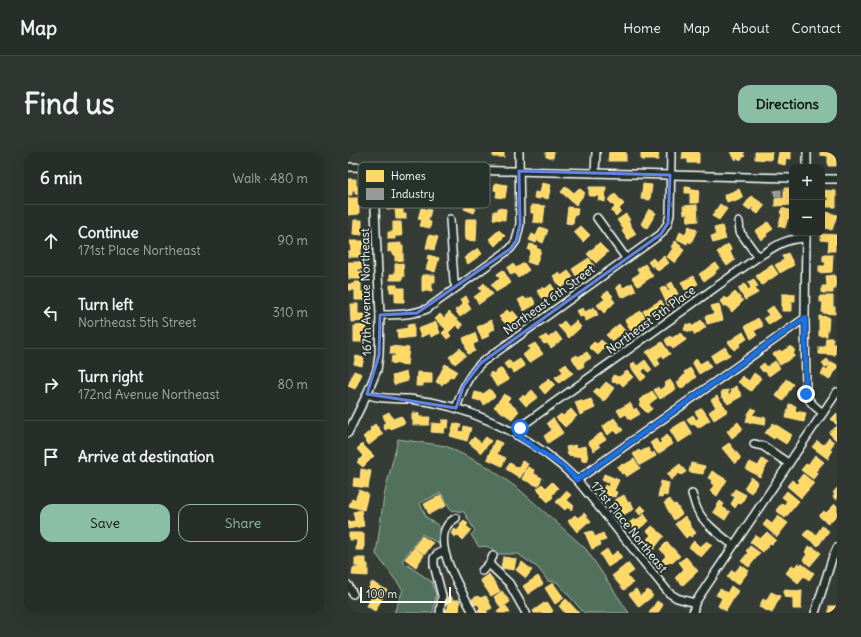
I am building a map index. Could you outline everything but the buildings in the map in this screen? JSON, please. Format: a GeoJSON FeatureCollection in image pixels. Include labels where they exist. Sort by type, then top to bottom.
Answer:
{"type":"FeatureCollection","features":[{"type":"Feature","properties":{"kind":"street"},"geometry":{"type":"LineString","coordinates":[[380,315],[417,312],[439,301],[510,250],[516,241],[520,224],[519,152]]}},
{"type":"Feature","properties":{"kind":"street"},"geometry":{"type":"LineString","coordinates":[[595,173],[596,152]]}},
{"type":"Feature","properties":{"kind":"street"},"geometry":{"type":"LineString","coordinates":[[670,175],[671,152]]}},
{"type":"Feature","properties":{"kind":"street"},"geometry":{"type":"LineString","coordinates":[[807,152],[807,164]]}},
{"type":"Feature","properties":{"kind":"street"},"geometry":{"type":"LineString","coordinates":[[348,167],[358,167]]}},
{"type":"Feature","properties":{"kind":"street"},"geometry":{"type":"LineString","coordinates":[[490,170],[789,178]]}},
{"type":"Feature","properties":{"kind":"street","name":"Northeast 6th Street"},"geometry":{"type":"LineString","coordinates":[[456,408],[464,385],[471,372],[481,363],[661,234],[668,223],[670,175]]}},
{"type":"Feature","properties":{"kind":"street"},"geometry":{"type":"LineString","coordinates":[[825,178],[837,179]]}},
{"type":"Feature","properties":{"kind":"street","name":"167th Avenue Northeast"},"geometry":{"type":"LineString","coordinates":[[348,433],[377,370],[379,355],[380,315],[376,208]]}},
{"type":"Feature","properties":{"kind":"street"},"geometry":{"type":"LineString","coordinates":[[597,218],[626,258]]}},
{"type":"Feature","properties":{"kind":"street"},"geometry":{"type":"LineString","coordinates":[[450,219],[454,282],[457,287]]}},
{"type":"Feature","properties":{"kind":"street"},"geometry":{"type":"LineString","coordinates":[[739,222],[740,232],[758,257]]}},
{"type":"Feature","properties":{"kind":"street"},"geometry":{"type":"LineString","coordinates":[[806,236],[806,394],[814,407],[823,413]]}},
{"type":"Feature","properties":{"kind":"street","name":"Northeast 5th Place"},"geometry":{"type":"LineString","coordinates":[[516,435],[520,428],[758,257],[784,241],[806,236]]}},
{"type":"Feature","properties":{"kind":"street"},"geometry":{"type":"LineString","coordinates":[[577,480],[805,318]]}},
{"type":"Feature","properties":{"kind":"street"},"geometry":{"type":"LineString","coordinates":[[693,613],[695,603],[837,392]]}},
{"type":"Feature","properties":{"kind":"street"},"geometry":{"type":"LineString","coordinates":[[367,394],[374,398],[410,399],[456,408]]}},
{"type":"Feature","properties":{"kind":"street","name":"171st Place Northeast"},"geometry":{"type":"LineString","coordinates":[[456,408],[483,417],[516,435],[564,467],[577,480],[669,593],[677,598],[695,603]]}},
{"type":"Feature","properties":{"kind":"street"},"geometry":{"type":"LineString","coordinates":[[754,444],[763,446],[788,463]]}},
{"type":"Feature","properties":{"kind":"street"},"geometry":{"type":"LineString","coordinates":[[692,494],[697,509],[702,516],[720,535],[733,545]]}},
{"type":"Feature","properties":{"kind":"street"},"geometry":{"type":"LineString","coordinates":[[456,518],[448,524],[445,530],[444,551],[456,580],[473,613]]}},
{"type":"Feature","properties":{"kind":"street"},"geometry":{"type":"LineString","coordinates":[[815,613],[832,559],[837,548]]}},
{"type":"Feature","properties":{"kind":"street"},"geometry":{"type":"LineString","coordinates":[[440,613],[442,596],[434,565],[434,558],[437,554],[444,551]]}},
{"type":"Feature","properties":{"kind":"street"},"geometry":{"type":"LineString","coordinates":[[482,570],[489,564],[493,556]]}},
{"type":"Feature","properties":{"kind":"street"},"geometry":{"type":"LineString","coordinates":[[489,564],[509,583],[526,613]]}},
{"type":"Feature","properties":{"kind":"street"},"geometry":{"type":"LineString","coordinates":[[348,585],[353,594]]}},
{"type":"Feature","properties":{"kind":"highlighted area"},"geometry":{"type":"Polygon","coordinates":[[[519,171],[670,175],[668,223],[661,234],[481,363],[464,385],[456,408],[367,394],[379,355],[380,315],[417,313],[510,249],[516,241],[520,224],[519,171]]]}},
{"type":"Feature","properties":{"kind":"green space"},"geometry":{"type":"Polygon","coordinates":[[[398,439],[446,446],[488,467],[520,490],[586,549],[629,613],[584,613],[557,582],[548,581],[538,568],[518,554],[498,554],[494,550],[485,546],[479,547],[471,535],[475,531],[464,512],[451,510],[441,493],[420,503],[426,517],[439,526],[438,543],[422,534],[402,561],[432,582],[436,594],[433,613],[394,613],[403,590],[376,554],[384,496],[398,439]]]}},
{"type":"Feature","properties":{"kind":"route"},"geometry":{"type":"LineString","coordinates":[[520,428],[516,435],[564,467],[577,480],[805,318],[806,394]]}}]}
